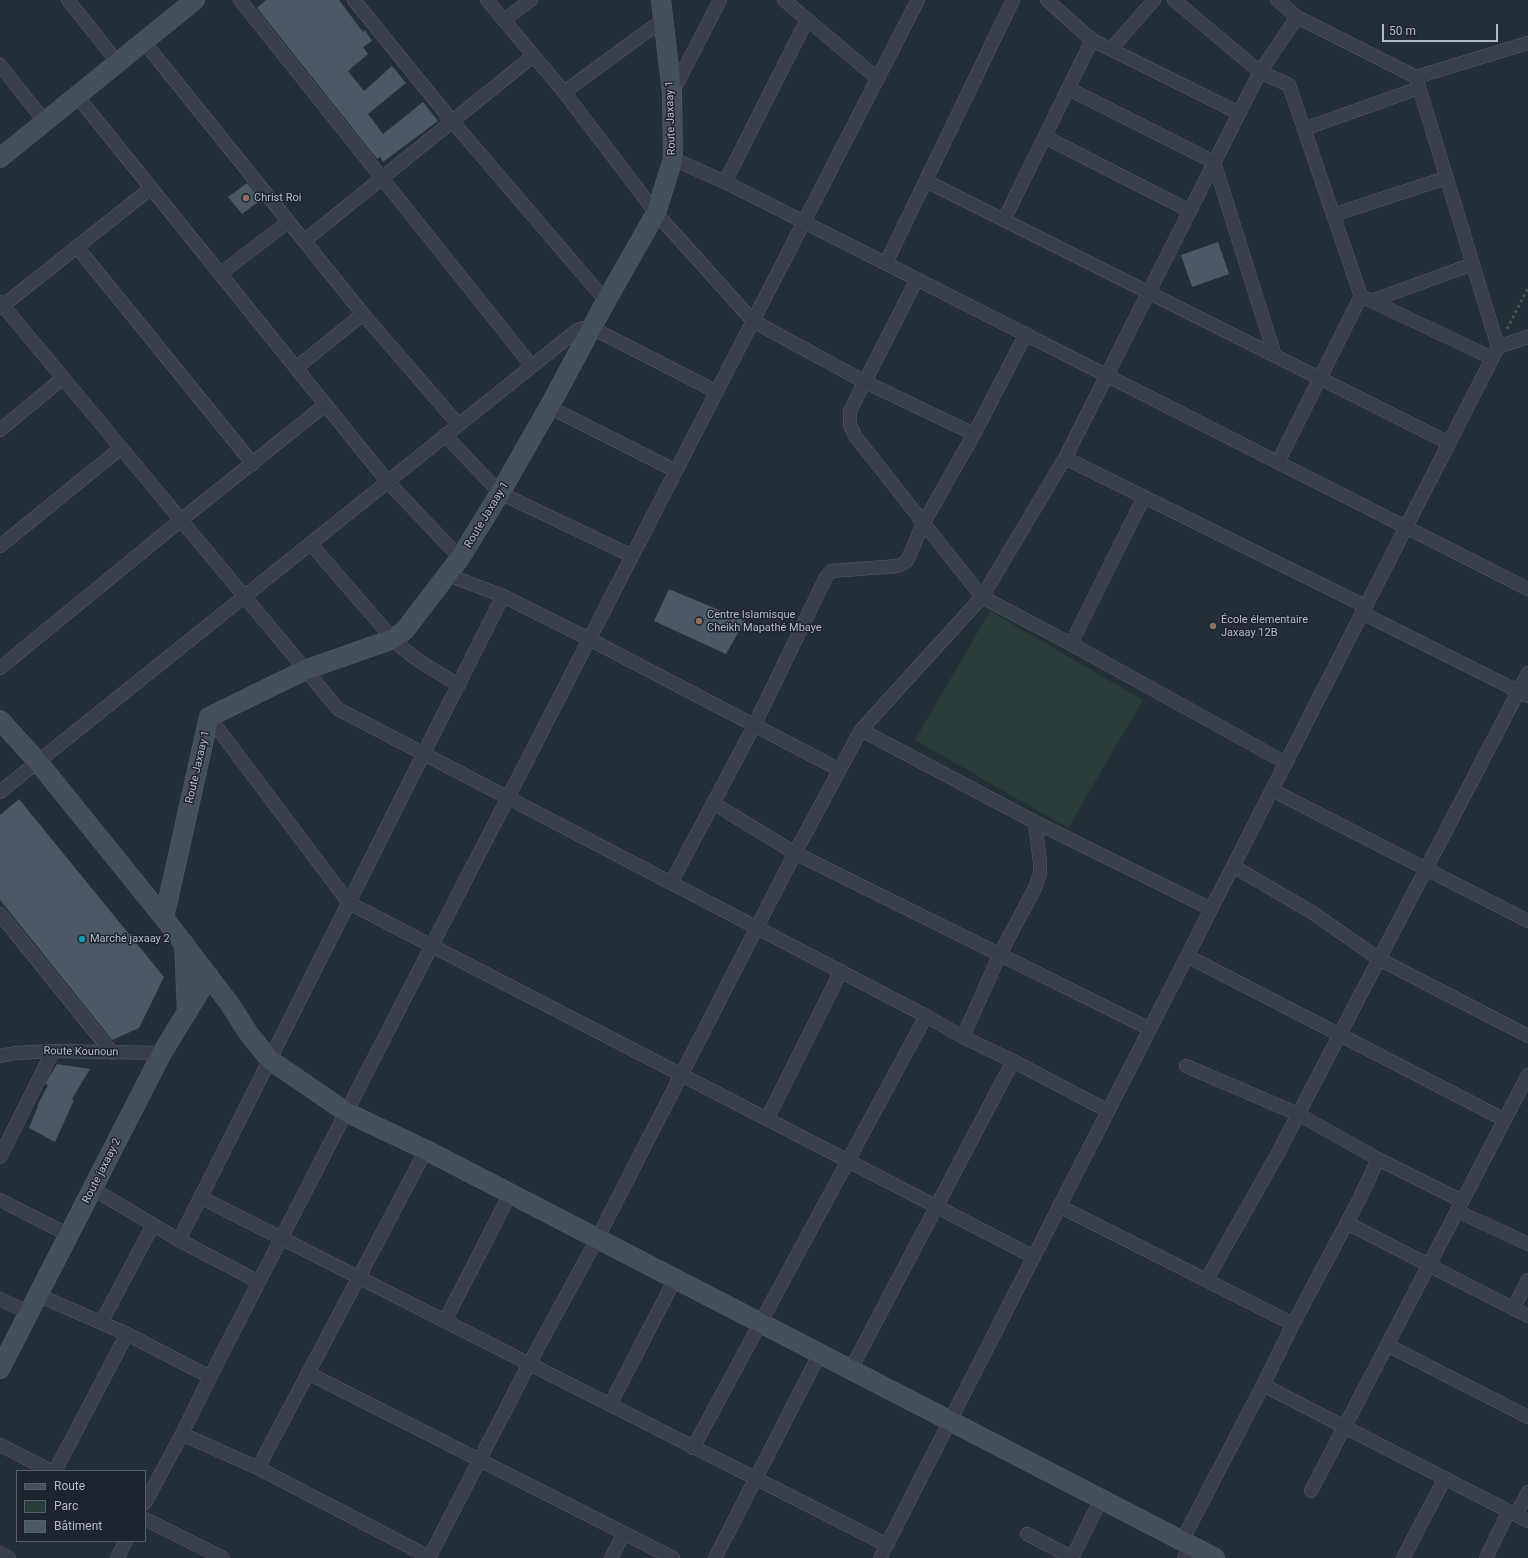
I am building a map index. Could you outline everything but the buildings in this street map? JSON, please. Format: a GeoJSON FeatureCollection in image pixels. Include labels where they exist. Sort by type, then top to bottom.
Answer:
{"type":"FeatureCollection","features":[{"type":"Feature","properties":{"kind":"street"},"geometry":{"type":"LineString","coordinates":[[68,0],[118,63]]}},
{"type":"Feature","properties":{"kind":"street"},"geometry":{"type":"LineString","coordinates":[[240,0],[531,365]]}},
{"type":"Feature","properties":{"kind":"street"},"geometry":{"type":"LineString","coordinates":[[354,0],[452,121],[606,301]]}},
{"type":"Feature","properties":{"kind":"street"},"geometry":{"type":"LineString","coordinates":[[487,0],[564,92],[656,214],[753,321],[865,382],[974,434]]}},
{"type":"Feature","properties":{"kind":"street"},"geometry":{"type":"LineString","coordinates":[[504,20],[530,0]]}},
{"type":"Feature","properties":{"kind":"street","name":"Route Jaxaay 1"},"geometry":{"type":"LineString","coordinates":[[164,918],[209,717],[305,670],[393,639],[405,630],[460,558],[500,493],[550,407],[606,301],[656,214],[673,159],[672,93],[661,0]]}},
{"type":"Feature","properties":{"kind":"street"},"geometry":{"type":"LineString","coordinates":[[672,93],[720,0]]}},
{"type":"Feature","properties":{"kind":"street"},"geometry":{"type":"LineString","coordinates":[[784,0],[878,80]]}},
{"type":"Feature","properties":{"kind":"street"},"geometry":{"type":"LineString","coordinates":[[886,263],[1013,0]]}},
{"type":"Feature","properties":{"kind":"street"},"geometry":{"type":"LineString","coordinates":[[1047,0],[1092,40],[1239,113]]}},
{"type":"Feature","properties":{"kind":"street"},"geometry":{"type":"LineString","coordinates":[[1111,49],[1154,0]]}},
{"type":"Feature","properties":{"kind":"street"},"geometry":{"type":"LineString","coordinates":[[1174,0],[1260,72],[1288,85],[1333,215],[1366,298],[1495,352]]}},
{"type":"Feature","properties":{"kind":"street"},"geometry":{"type":"LineString","coordinates":[[1278,0],[1297,17],[1417,83],[1473,264],[1495,352]]}},
{"type":"Feature","properties":{"kind":"street"},"geometry":{"type":"LineString","coordinates":[[146,1501],[182,1434],[210,1376],[878,80],[917,1]]}},
{"type":"Feature","properties":{"kind":"street"},"geometry":{"type":"LineString","coordinates":[[0,158],[144,42],[188,2]]}},
{"type":"Feature","properties":{"kind":"street"},"geometry":{"type":"LineString","coordinates":[[182,1434],[258,1468],[429,1558],[528,1364],[597,1238],[795,853],[861,730],[982,597],[1065,458],[1260,72],[1297,17]]}},
{"type":"Feature","properties":{"kind":"street"},"geometry":{"type":"LineString","coordinates":[[564,92],[664,18]]}},
{"type":"Feature","properties":{"kind":"street"},"geometry":{"type":"LineString","coordinates":[[725,182],[807,20]]}},
{"type":"Feature","properties":{"kind":"street"},"geometry":{"type":"LineString","coordinates":[[1004,220],[1092,40]]}},
{"type":"Feature","properties":{"kind":"street"},"geometry":{"type":"LineString","coordinates":[[144,42],[363,314],[458,424]]}},
{"type":"Feature","properties":{"kind":"street"},"geometry":{"type":"LineString","coordinates":[[1304,129],[1417,83],[1528,43]]}},
{"type":"Feature","properties":{"kind":"street"},"geometry":{"type":"LineString","coordinates":[[304,241],[533,56]]}},
{"type":"Feature","properties":{"kind":"street"},"geometry":{"type":"LineString","coordinates":[[0,65],[45,122]]}},
{"type":"Feature","properties":{"kind":"street"},"geometry":{"type":"LineString","coordinates":[[1069,89],[1214,162],[1275,356]]}},
{"type":"Feature","properties":{"kind":"street"},"geometry":{"type":"LineString","coordinates":[[77,96],[150,189],[387,481],[460,558]]}},
{"type":"Feature","properties":{"kind":"street"},"geometry":{"type":"LineString","coordinates":[[1045,137],[1190,211]]}},
{"type":"Feature","properties":{"kind":"street"},"geometry":{"type":"LineString","coordinates":[[673,159],[725,182],[1528,589]]}},
{"type":"Feature","properties":{"kind":"street"},"geometry":{"type":"LineString","coordinates":[[1333,215],[1446,178]]}},
{"type":"Feature","properties":{"kind":"street"},"geometry":{"type":"LineString","coordinates":[[926,181],[1449,443]]}},
{"type":"Feature","properties":{"kind":"street"},"geometry":{"type":"LineString","coordinates":[[150,189],[1,305],[338,709],[757,927],[963,1037],[1013,1061],[1108,1111]]}},
{"type":"Feature","properties":{"kind":"street"},"geometry":{"type":"LineString","coordinates":[[220,274],[288,222]]}},
{"type":"Feature","properties":{"kind":"street"},"geometry":{"type":"LineString","coordinates":[[77,247],[253,464]]}},
{"type":"Feature","properties":{"kind":"street"},"geometry":{"type":"LineString","coordinates":[[1278,462],[1320,378],[1366,298],[1473,264]]}},
{"type":"Feature","properties":{"kind":"street"},"geometry":{"type":"LineString","coordinates":[[917,279],[850,411],[850,425],[855,436],[982,597],[1286,763]]}},
{"type":"Feature","properties":{"kind":"street"},"geometry":{"type":"LineString","coordinates":[[296,368],[363,314]]}},
{"type":"Feature","properties":{"kind":"street"},"geometry":{"type":"LineString","coordinates":[[0,792],[531,365],[576,331],[582,328],[592,328],[717,392]]}},
{"type":"Feature","properties":{"kind":"street"},"geometry":{"type":"LineString","coordinates":[[671,883],[754,726],[826,577],[831,571],[898,566],[907,561],[924,524],[974,434],[1026,334]]}},
{"type":"Feature","properties":{"kind":"street"},"geometry":{"type":"LineString","coordinates":[[880,1558],[1495,352],[1528,337]]}},
{"type":"Feature","properties":{"kind":"street"},"geometry":{"type":"LineString","coordinates":[[0,430],[63,378]]}},
{"type":"Feature","properties":{"kind":"street"},"geometry":{"type":"LineString","coordinates":[[0,668],[325,405]]}},
{"type":"Feature","properties":{"kind":"street"},"geometry":{"type":"LineString","coordinates":[[550,407],[676,471]]}},
{"type":"Feature","properties":{"kind":"street"},"geometry":{"type":"LineString","coordinates":[[445,434],[500,493],[632,556]]}},
{"type":"Feature","properties":{"kind":"street"},"geometry":{"type":"LineString","coordinates":[[0,546],[121,448]]}},
{"type":"Feature","properties":{"kind":"street"},"geometry":{"type":"LineString","coordinates":[[1065,458],[1364,610],[1523,694]]}},
{"type":"Feature","properties":{"kind":"street"},"geometry":{"type":"LineString","coordinates":[[1070,644],[1144,497]]}},
{"type":"Feature","properties":{"kind":"street"},"geometry":{"type":"LineString","coordinates":[[310,543],[393,639],[419,662],[459,685]]}},
{"type":"Feature","properties":{"kind":"street"},"geometry":{"type":"LineString","coordinates":[[448,575],[504,596],[590,639],[840,770]]}},
{"type":"Feature","properties":{"kind":"street"},"geometry":{"type":"LineString","coordinates":[[179,1240],[504,596]]}},
{"type":"Feature","properties":{"kind":"street"},"geometry":{"type":"LineString","coordinates":[[1207,1280],[1298,1114],[1426,869],[1523,694],[1528,672]]}},
{"type":"Feature","properties":{"kind":"street"},"geometry":{"type":"LineString","coordinates":[[209,717],[349,903],[1034,1257]]}},
{"type":"Feature","properties":{"kind":"street"},"geometry":{"type":"LineString","coordinates":[[0,720],[38,762],[184,943],[230,1003],[249,1034],[270,1060],[346,1112],[426,1150],[1101,1499],[1185,1548],[1215,1558]]}},
{"type":"Feature","properties":{"kind":"street"},"geometry":{"type":"LineString","coordinates":[[861,730],[1035,822],[1211,909]]}},
{"type":"Feature","properties":{"kind":"street"},"geometry":{"type":"LineString","coordinates":[[1272,790],[1528,921]]}},
{"type":"Feature","properties":{"kind":"street"},"geometry":{"type":"LineString","coordinates":[[713,803],[795,853],[1150,1029]]}},
{"type":"Feature","properties":{"kind":"street"},"geometry":{"type":"LineString","coordinates":[[963,1037],[1000,954],[1036,886],[1040,873],[1040,862],[1035,822]]}},
{"type":"Feature","properties":{"kind":"street"},"geometry":{"type":"LineString","coordinates":[[1233,866],[1314,913],[1379,959],[1528,1036]]}},
{"type":"Feature","properties":{"kind":"street"},"geometry":{"type":"LineString","coordinates":[[0,914],[112,1053]]}},
{"type":"Feature","properties":{"kind":"street"},"geometry":{"type":"LineString","coordinates":[[184,943],[187,1013]]}},
{"type":"Feature","properties":{"kind":"street"},"geometry":{"type":"LineString","coordinates":[[1187,956],[1505,1120]]}},
{"type":"Feature","properties":{"kind":"street"},"geometry":{"type":"LineString","coordinates":[[767,1119],[841,972]]}},
{"type":"Feature","properties":{"kind":"street","name":"Route jaxaay 2"},"geometry":{"type":"LineString","coordinates":[[0,1369],[162,1053],[209,976]]}},
{"type":"Feature","properties":{"kind":"street"},"geometry":{"type":"LineString","coordinates":[[694,1448],[926,1016]]}},
{"type":"Feature","properties":{"kind":"street"},"geometry":{"type":"LineString","coordinates":[[0,1157],[53,1051]]}},
{"type":"Feature","properties":{"kind":"street","name":"Route Kounoun"},"geometry":{"type":"LineString","coordinates":[[0,1056],[15,1053],[53,1051],[162,1053]]}},
{"type":"Feature","properties":{"kind":"street"},"geometry":{"type":"LineString","coordinates":[[850,1369],[1013,1061]]}},
{"type":"Feature","properties":{"kind":"street"},"geometry":{"type":"LineString","coordinates":[[1186,1066],[1298,1114],[1528,1244]]}},
{"type":"Feature","properties":{"kind":"street"},"geometry":{"type":"LineString","coordinates":[[1312,1491],[1528,1075]]}},
{"type":"Feature","properties":{"kind":"street"},"geometry":{"type":"LineString","coordinates":[[258,1468],[426,1150]]}},
{"type":"Feature","properties":{"kind":"street"},"geometry":{"type":"LineString","coordinates":[[1185,1548],[1293,1324],[1347,1223],[1378,1159]]}},
{"type":"Feature","properties":{"kind":"street"},"geometry":{"type":"LineString","coordinates":[[93,1190],[179,1240],[259,1282]]}},
{"type":"Feature","properties":{"kind":"street"},"geometry":{"type":"LineString","coordinates":[[445,1321],[510,1194]]}},
{"type":"Feature","properties":{"kind":"street"},"geometry":{"type":"LineString","coordinates":[[200,1197],[887,1545]]}},
{"type":"Feature","properties":{"kind":"street"},"geometry":{"type":"LineString","coordinates":[[0,1200],[69,1235]]}},
{"type":"Feature","properties":{"kind":"street"},"geometry":{"type":"LineString","coordinates":[[1059,1206],[1293,1324]]}},
{"type":"Feature","properties":{"kind":"street"},"geometry":{"type":"LineString","coordinates":[[1347,1223],[1528,1316]]}},
{"type":"Feature","properties":{"kind":"street"},"geometry":{"type":"LineString","coordinates":[[101,1323],[153,1225]]}},
{"type":"Feature","properties":{"kind":"street"},"geometry":{"type":"LineString","coordinates":[[610,1405],[675,1279]]}},
{"type":"Feature","properties":{"kind":"street"},"geometry":{"type":"LineString","coordinates":[[1513,1309],[1528,1280]]}},
{"type":"Feature","properties":{"kind":"street"},"geometry":{"type":"LineString","coordinates":[[38,1295],[127,1334],[210,1376]]}},
{"type":"Feature","properties":{"kind":"street"},"geometry":{"type":"LineString","coordinates":[[0,1299],[29,1313]]}},
{"type":"Feature","properties":{"kind":"street"},"geometry":{"type":"LineString","coordinates":[[56,1470],[127,1334]]}},
{"type":"Feature","properties":{"kind":"street"},"geometry":{"type":"LineString","coordinates":[[1387,1345],[1528,1417]]}},
{"type":"Feature","properties":{"kind":"street"},"geometry":{"type":"LineString","coordinates":[[715,1558],[820,1353]]}},
{"type":"Feature","properties":{"kind":"street"},"geometry":{"type":"LineString","coordinates":[[308,1373],[673,1558]]}},
{"type":"Feature","properties":{"kind":"street"},"geometry":{"type":"LineString","coordinates":[[1263,1385],[1528,1521]]}},
{"type":"Feature","properties":{"kind":"street"},"geometry":{"type":"LineString","coordinates":[[0,1445],[49,1470]]}},
{"type":"Feature","properties":{"kind":"street"},"geometry":{"type":"LineString","coordinates":[[1403,1558],[1445,1478]]}},
{"type":"Feature","properties":{"kind":"street"},"geometry":{"type":"LineString","coordinates":[[1486,1558],[1512,1513],[1528,1492]]}},
{"type":"Feature","properties":{"kind":"street"},"geometry":{"type":"LineString","coordinates":[[1027,1534],[1073,1558],[1101,1499]]}},
{"type":"Feature","properties":{"kind":"street"},"geometry":{"type":"LineString","coordinates":[[146,1519],[223,1558]]}},
{"type":"Feature","properties":{"kind":"street"},"geometry":{"type":"LineString","coordinates":[[611,1558],[624,1533]]}},
{"type":"Feature","properties":{"kind":"street"},"geometry":{"type":"LineString","coordinates":[[117,1558],[125,1542]]}},
{"type":"Feature","properties":{"kind":"street"},"geometry":{"type":"LineString","coordinates":[[0,1554],[9,1558]]}},
{"type":"Feature","properties":{"kind":"path"},"geometry":{"type":"LineString","coordinates":[[1495,352],[1528,288]]}},
{"type":"Feature","properties":{"kind":"green space"},"geometry":{"type":"Polygon","coordinates":[[[990,611],[1143,700],[1068,828],[915,740],[990,611]]]}},
{"type":"Feature","properties":{"kind":"place","name":"Christ Roi"},"geometry":{"type":"Point","coordinates":[246,198]}},
{"type":"Feature","properties":{"kind":"place","name":"Centre Islamisque Cheikh Mapathé Mbaye"},"geometry":{"type":"Point","coordinates":[699,621]}},
{"type":"Feature","properties":{"kind":"place","name":"École élementaire Jaxaay 12B"},"geometry":{"type":"Point","coordinates":[1213,626]}},
{"type":"Feature","properties":{"kind":"place","name":"Marché jaxaay 2"},"geometry":{"type":"Point","coordinates":[82,939]}}]}
